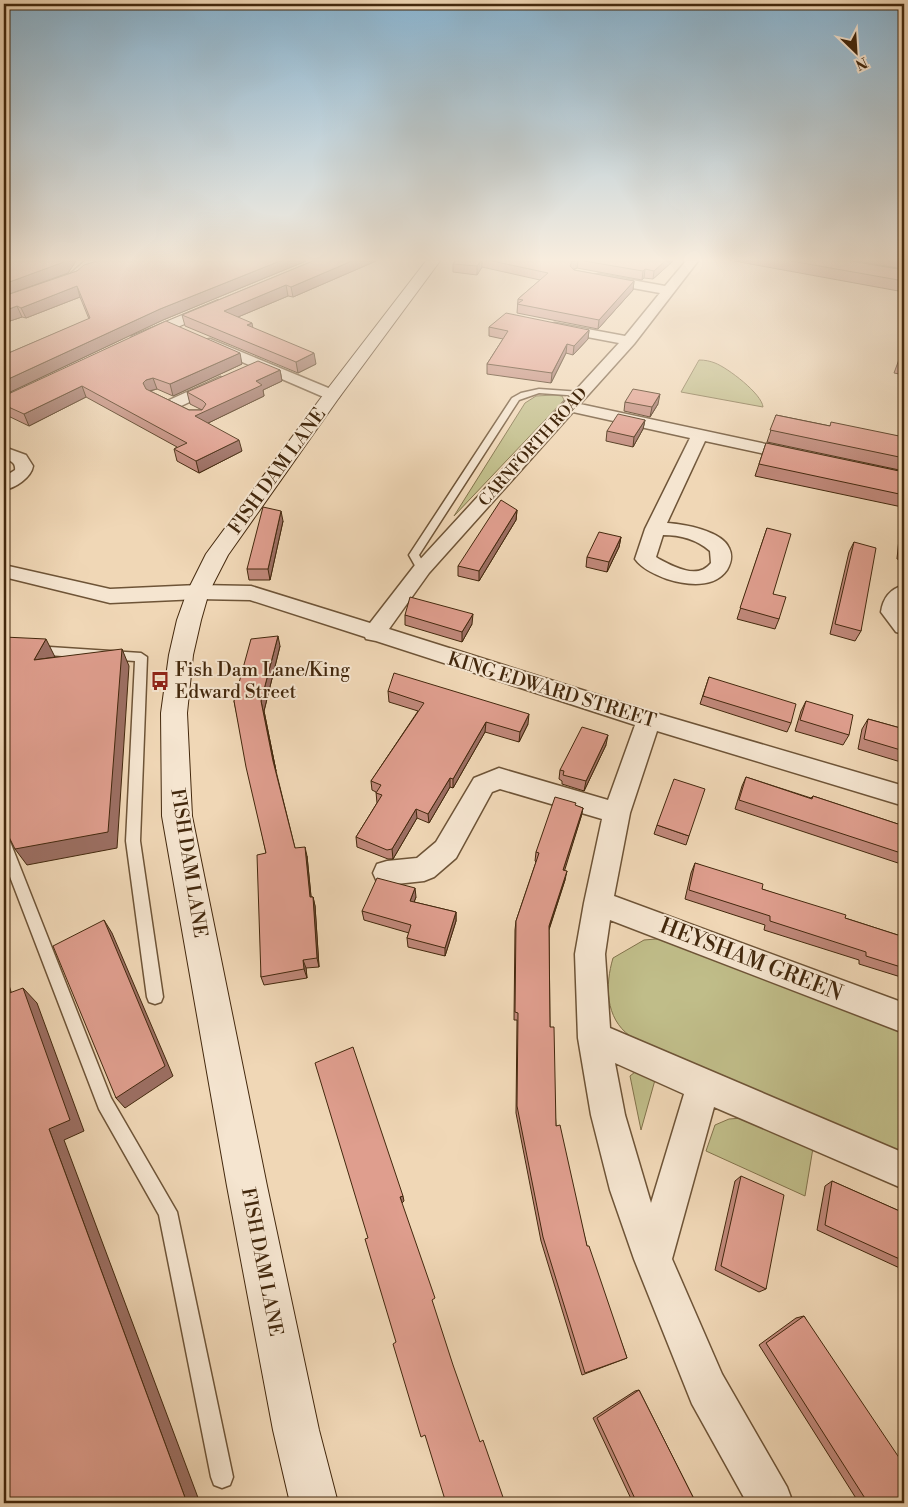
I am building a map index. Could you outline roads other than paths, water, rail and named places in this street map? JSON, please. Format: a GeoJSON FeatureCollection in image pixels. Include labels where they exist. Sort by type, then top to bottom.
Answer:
{"type":"FeatureCollection","features":[{"type":"Feature","properties":{"kind":"street"},"geometry":{"type":"LineString","coordinates":[[124,346],[155,331]]}},
{"type":"Feature","properties":{"kind":"street"},"geometry":{"type":"LineString","coordinates":[[185,331],[332,395]]}},
{"type":"Feature","properties":{"kind":"street","name":"FISH DAM LANE"},"geometry":{"type":"LineString","coordinates":[[314,1503],[296,1430],[249,1196],[177,816],[174,713],[181,655],[189,620],[198,592],[217,554],[380,331]]}},
{"type":"Feature","properties":{"kind":"street"},"geometry":{"type":"LineString","coordinates":[[579,331],[629,341]]}},
{"type":"Feature","properties":{"kind":"street","name":"CARNFORTH ROAD"},"geometry":{"type":"LineString","coordinates":[[374,634],[422,569],[637,331]]}},
{"type":"Feature","properties":{"kind":"street"},"geometry":{"type":"LineString","coordinates":[[172,404],[260,364]]}},
{"type":"Feature","properties":{"kind":"street"},"geometry":{"type":"LineString","coordinates":[[156,396],[190,413]]}},
{"type":"Feature","properties":{"kind":"street"},"geometry":{"type":"LineString","coordinates":[[576,400],[699,436],[814,459]]}},
{"type":"Feature","properties":{"kind":"street"},"geometry":{"type":"LineString","coordinates":[[655,529],[699,436]]}},
{"type":"Feature","properties":{"kind":"street"},"geometry":{"type":"LineString","coordinates":[[4,452],[20,459],[24,466],[23,472],[4,485]]}},
{"type":"Feature","properties":{"kind":"street","name":"KING EDWARD STREET"},"geometry":{"type":"LineString","coordinates":[[4,571],[110,596],[198,592],[251,593],[374,634],[649,720],[904,796]]}},
{"type":"Feature","properties":{"kind":"street"},"geometry":{"type":"LineString","coordinates":[[904,592],[893,601],[892,612],[904,627]]}},
{"type":"Feature","properties":{"kind":"street"},"geometry":{"type":"LineString","coordinates":[[649,720],[617,812],[598,903],[590,954],[594,1038],[608,1116],[628,1190],[653,1259],[708,1389],[771,1503]]}},
{"type":"Feature","properties":{"kind":"street"},"geometry":{"type":"LineString","coordinates":[[387,873],[424,868],[446,850],[483,785],[499,778],[617,812]]}},
{"type":"Feature","properties":{"kind":"street","name":"HEYSHAM GREEN"},"geometry":{"type":"LineString","coordinates":[[598,903],[904,1018]]}},
{"type":"Feature","properties":{"kind":"street"},"geometry":{"type":"LineString","coordinates":[[594,1038],[904,1171]]}},
{"type":"Feature","properties":{"kind":"street"},"geometry":{"type":"LineString","coordinates":[[653,1259],[704,1084]]}},
{"type":"Feature","properties":{"kind":"lane"},"geometry":{"type":"LineString","coordinates":[[422,569],[414,555],[516,398],[524,393],[540,391],[576,400]]}},
{"type":"Feature","properties":{"kind":"lane"},"geometry":{"type":"LineString","coordinates":[[4,648],[141,657],[132,841],[155,997]]}},
{"type":"Feature","properties":{"kind":"lane"},"geometry":{"type":"LineString","coordinates":[[4,844],[105,1104],[168,1212],[222,1477]]}},
{"type":"Feature","properties":{"kind":"place","name":"Fish Dam Lane/King Edward Street"},"geometry":{"type":"Point","coordinates":[160,681]}}]}
